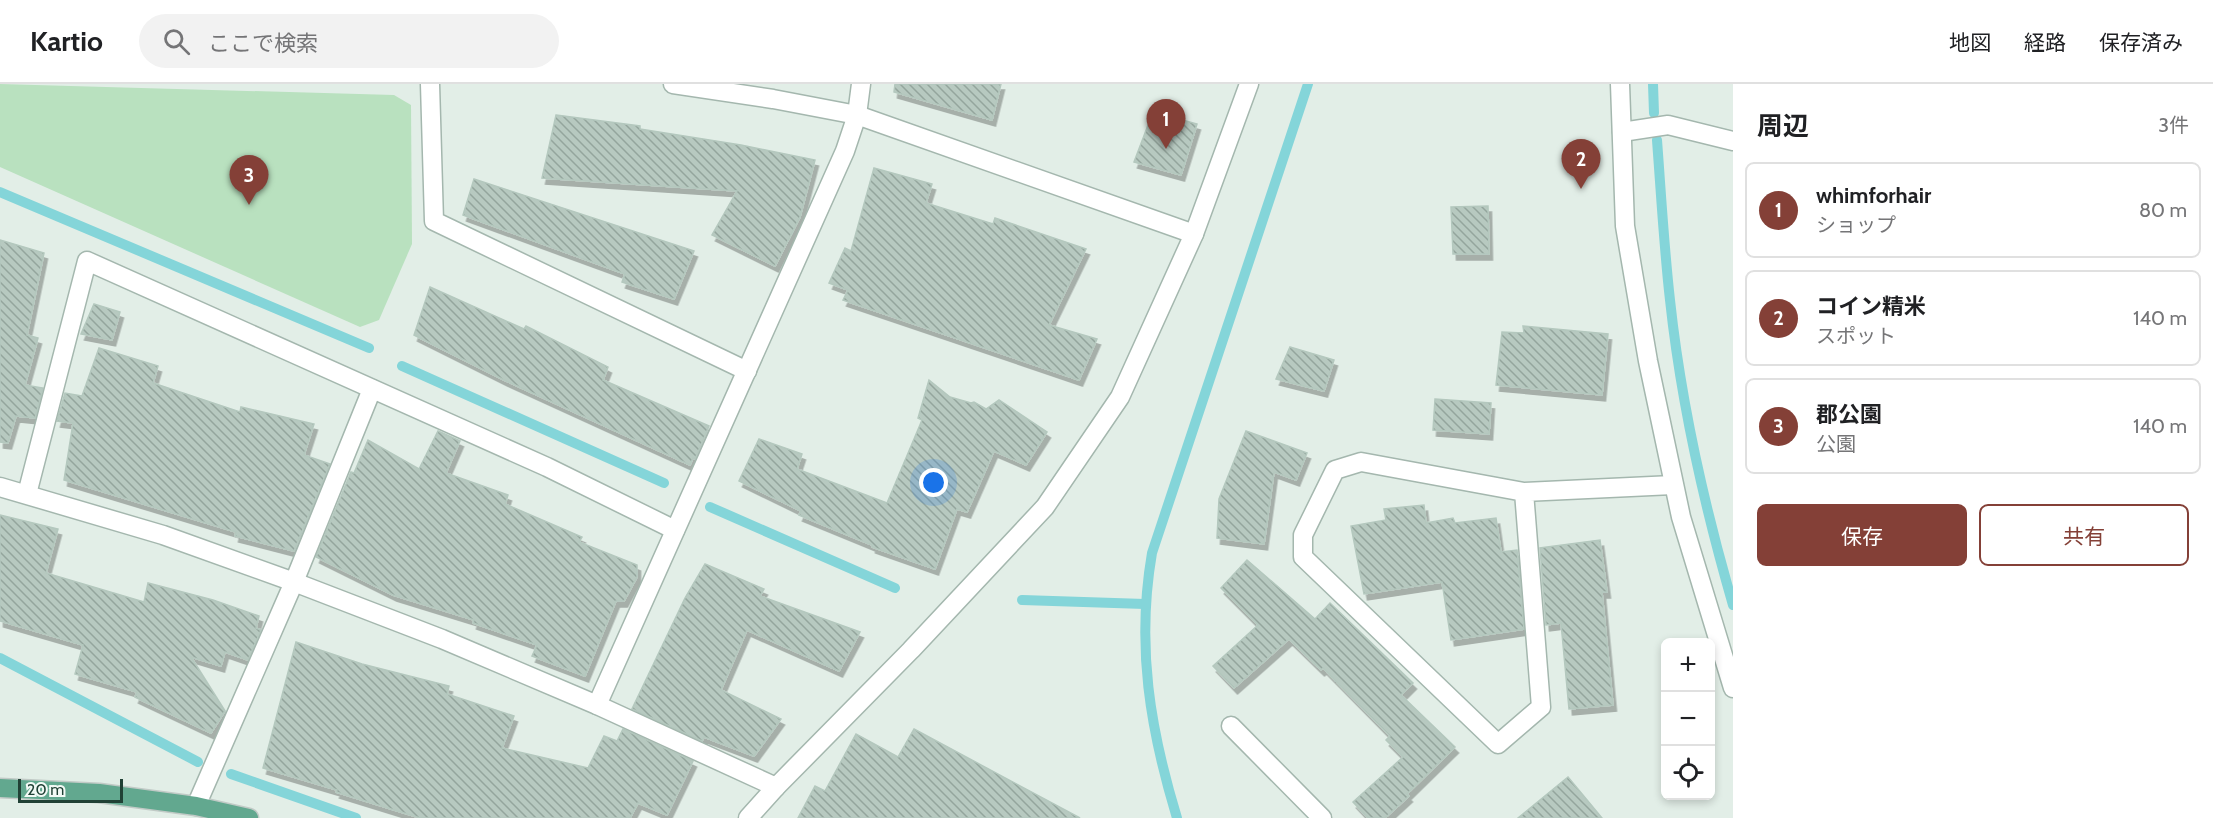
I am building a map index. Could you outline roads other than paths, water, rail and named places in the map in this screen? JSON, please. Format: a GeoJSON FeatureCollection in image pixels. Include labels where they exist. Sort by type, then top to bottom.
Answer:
{"type":"FeatureCollection","features":[{"type":"Feature","properties":{"kind":"main road"},"geometry":{"type":"LineString","coordinates":[[0,788],[99,793],[196,806],[249,818]]}},
{"type":"Feature","properties":{"kind":"street"},"geometry":{"type":"LineString","coordinates":[[430,84],[434,221],[747,370]]}},
{"type":"Feature","properties":{"kind":"street"},"geometry":{"type":"LineString","coordinates":[[673,84],[773,99],[857,115],[1194,234]]}},
{"type":"Feature","properties":{"kind":"street"},"geometry":{"type":"LineString","coordinates":[[597,705],[845,151],[857,115],[861,84]]}},
{"type":"Feature","properties":{"kind":"street"},"geometry":{"type":"LineString","coordinates":[[748,818],[911,650],[1045,507],[1120,397],[1194,234],[1249,84]]}},
{"type":"Feature","properties":{"kind":"street"},"geometry":{"type":"LineString","coordinates":[[1620,84],[1626,226],[1648,361],[1673,485],[1733,688]]}},
{"type":"Feature","properties":{"kind":"street"},"geometry":{"type":"LineString","coordinates":[[1622,132],[1668,125],[1733,141]]}},
{"type":"Feature","properties":{"kind":"street"},"geometry":{"type":"LineString","coordinates":[[27,494],[87,261],[547,467],[675,530]]}},
{"type":"Feature","properties":{"kind":"street"},"geometry":{"type":"LineString","coordinates":[[196,806],[294,582],[372,389]]}},
{"type":"Feature","properties":{"kind":"street"},"geometry":{"type":"LineString","coordinates":[[1524,492],[1541,707],[1498,744],[1303,557],[1303,535],[1335,470],[1361,462],[1524,492],[1673,485]]}},
{"type":"Feature","properties":{"kind":"street"},"geometry":{"type":"LineString","coordinates":[[0,487],[163,535],[442,639],[597,705],[776,787]]}},
{"type":"Feature","properties":{"kind":"street"},"geometry":{"type":"LineString","coordinates":[[1231,726],[1322,818]]}},
{"type":"Feature","properties":{"kind":"waterway"},"geometry":{"type":"LineString","coordinates":[[1177,818],[1159,752],[1148,687],[1145,621],[1152,553],[1308,84]]}},
{"type":"Feature","properties":{"kind":"waterway"},"geometry":{"type":"LineString","coordinates":[[1653,84],[1654,113]]}},
{"type":"Feature","properties":{"kind":"waterway"},"geometry":{"type":"LineString","coordinates":[[1657,140],[1664,240],[1680,377],[1703,492],[1733,605]]}},
{"type":"Feature","properties":{"kind":"waterway"},"geometry":{"type":"LineString","coordinates":[[0,192],[369,348]]}},
{"type":"Feature","properties":{"kind":"waterway"},"geometry":{"type":"LineString","coordinates":[[402,366],[664,483]]}},
{"type":"Feature","properties":{"kind":"waterway"},"geometry":{"type":"LineString","coordinates":[[710,507],[895,588]]}},
{"type":"Feature","properties":{"kind":"waterway"},"geometry":{"type":"LineString","coordinates":[[1022,600],[1145,604]]}},
{"type":"Feature","properties":{"kind":"waterway"},"geometry":{"type":"LineString","coordinates":[[0,658],[198,762]]}},
{"type":"Feature","properties":{"kind":"waterway"},"geometry":{"type":"LineString","coordinates":[[231,774],[356,818]]}},
{"type":"Feature","properties":{"kind":"place","name":"whimforhair"},"geometry":{"type":"Point","coordinates":[1166,149]}},
{"type":"Feature","properties":{"kind":"place","name":"コイン精米"},"geometry":{"type":"Point","coordinates":[1581,189]}},
{"type":"Feature","properties":{"kind":"place","name":"郡公園"},"geometry":{"type":"Point","coordinates":[249,205]}}]}
